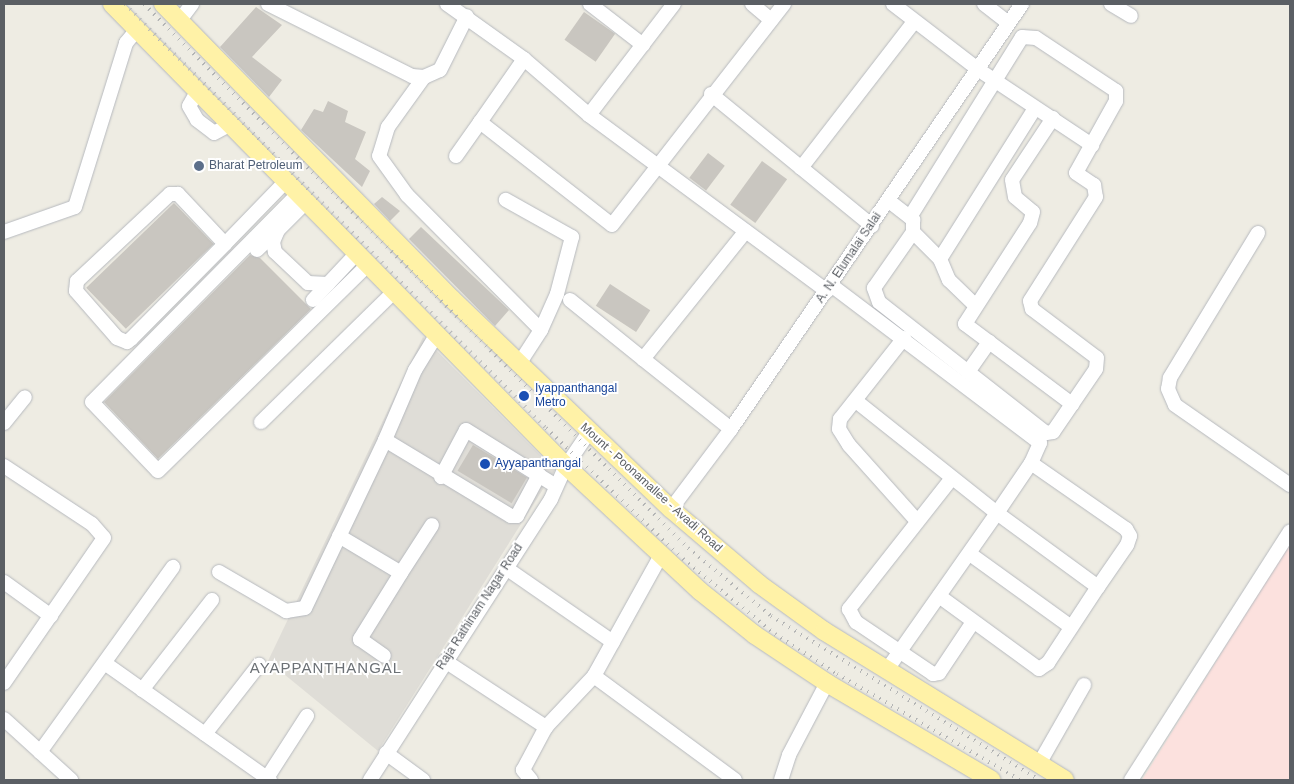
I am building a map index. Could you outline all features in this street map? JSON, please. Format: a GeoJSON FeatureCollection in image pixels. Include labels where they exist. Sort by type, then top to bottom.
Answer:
{"type":"FeatureCollection","features":[{"type":"Feature","properties":{"kind":"main road"},"geometry":{"type":"LineString","coordinates":[[112,4],[138,28],[566,466],[661,555],[755,635],[827,683],[992,780]]}},
{"type":"Feature","properties":{"kind":"main road","name":"Mount - Poonamallee - Avadi Road"},"geometry":{"type":"LineString","coordinates":[[163,4],[520,364],[671,509],[759,584],[886,671],[1065,780]]}},
{"type":"Feature","properties":{"kind":"street"},"geometry":{"type":"LineString","coordinates":[[180,20],[192,4]]}},
{"type":"Feature","properties":{"kind":"street"},"geometry":{"type":"LineString","coordinates":[[268,4],[412,76],[424,77],[440,70],[468,16]]}},
{"type":"Feature","properties":{"kind":"street"},"geometry":{"type":"LineString","coordinates":[[447,4],[468,16],[524,59],[589,115],[746,231],[904,338],[1040,443],[1031,463],[970,554],[886,671]]}},
{"type":"Feature","properties":{"kind":"street"},"geometry":{"type":"LineString","coordinates":[[590,4],[643,45]]}},
{"type":"Feature","properties":{"kind":"street"},"geometry":{"type":"LineString","coordinates":[[589,115],[674,4]]}},
{"type":"Feature","properties":{"kind":"street"},"geometry":{"type":"LineString","coordinates":[[752,4],[771,20]]}},
{"type":"Feature","properties":{"kind":"street"},"geometry":{"type":"LineString","coordinates":[[480,122],[612,225],[711,94],[784,4]]}},
{"type":"Feature","properties":{"kind":"street"},"geometry":{"type":"LineString","coordinates":[[893,4],[979,70],[1092,144]]}},
{"type":"Feature","properties":{"kind":"street"},"geometry":{"type":"LineString","coordinates":[[984,4],[1008,23]]}},
{"type":"Feature","properties":{"kind":"street","name":"A. N. Elumalai Salai"},"geometry":{"type":"LineString","coordinates":[[671,509],[732,429],[979,70],[1022,4]]}},
{"type":"Feature","properties":{"kind":"street"},"geometry":{"type":"LineString","coordinates":[[1111,4],[1131,16]]}},
{"type":"Feature","properties":{"kind":"street"},"geometry":{"type":"LineString","coordinates":[[802,168],[914,22]]}},
{"type":"Feature","properties":{"kind":"street"},"geometry":{"type":"LineString","coordinates":[[4,232],[75,207],[126,43],[138,28]]}},
{"type":"Feature","properties":{"kind":"street"},"geometry":{"type":"LineString","coordinates":[[910,218],[996,81],[1016,43],[1022,37],[1030,36],[1113,87],[1118,96],[1116,101],[1076,173],[1094,185],[1096,197],[1030,301],[1032,309],[1097,358],[1096,369],[1050,434],[968,372],[876,298],[874,288],[913,232]]}},
{"type":"Feature","properties":{"kind":"street"},"geometry":{"type":"LineString","coordinates":[[456,156],[524,59]]}},
{"type":"Feature","properties":{"kind":"street"},"geometry":{"type":"LineString","coordinates":[[424,77],[388,127],[378,156],[406,195],[541,330]]}},
{"type":"Feature","properties":{"kind":"street"},"geometry":{"type":"LineString","coordinates":[[711,94],[872,226]]}},
{"type":"Feature","properties":{"kind":"street"},"geometry":{"type":"LineString","coordinates":[[940,260],[1035,108]]}},
{"type":"Feature","properties":{"kind":"street"},"geometry":{"type":"LineString","coordinates":[[1053,118],[1012,180],[1012,192],[1033,212],[1033,217],[965,324],[1072,404]]}},
{"type":"Feature","properties":{"kind":"street"},"geometry":{"type":"LineString","coordinates":[[225,244],[178,194],[170,194],[77,281],[76,291],[117,338],[127,342],[225,244],[287,180]]}},
{"type":"Feature","properties":{"kind":"street"},"geometry":{"type":"LineString","coordinates":[[257,250],[281,226],[303,197]]}},
{"type":"Feature","properties":{"kind":"street"},"geometry":{"type":"LineString","coordinates":[[303,197],[92,402],[158,471],[363,258]]}},
{"type":"Feature","properties":{"kind":"street"},"geometry":{"type":"LineString","coordinates":[[506,200],[572,237],[557,294],[541,330],[520,364]]}},
{"type":"Feature","properties":{"kind":"street"},"geometry":{"type":"LineString","coordinates":[[889,201],[910,218],[913,232],[940,260],[949,280],[976,306]]}},
{"type":"Feature","properties":{"kind":"street"},"geometry":{"type":"LineString","coordinates":[[281,226],[273,242],[275,252],[308,282],[333,279]]}},
{"type":"Feature","properties":{"kind":"street"},"geometry":{"type":"LineString","coordinates":[[643,359],[746,231]]}},
{"type":"Feature","properties":{"kind":"street"},"geometry":{"type":"LineString","coordinates":[[1258,232],[1170,378],[1168,389],[1175,405],[1290,485]]}},
{"type":"Feature","properties":{"kind":"street"},"geometry":{"type":"LineString","coordinates":[[313,300],[333,279],[363,258]]}},
{"type":"Feature","properties":{"kind":"street"},"geometry":{"type":"LineString","coordinates":[[261,422],[395,291]]}},
{"type":"Feature","properties":{"kind":"street"},"geometry":{"type":"LineString","coordinates":[[570,300],[732,429]]}},
{"type":"Feature","properties":{"kind":"street"},"geometry":{"type":"LineString","coordinates":[[219,572],[271,605],[286,612],[301,611],[308,602],[385,440],[415,370],[437,334]]}},
{"type":"Feature","properties":{"kind":"street"},"geometry":{"type":"LineString","coordinates":[[904,338],[840,419],[839,429],[843,438],[917,522]]}},
{"type":"Feature","properties":{"kind":"street"},"geometry":{"type":"LineString","coordinates":[[968,372],[989,342]]}},
{"type":"Feature","properties":{"kind":"street"},"geometry":{"type":"LineString","coordinates":[[4,423],[26,397]]}},
{"type":"Feature","properties":{"kind":"street"},"geometry":{"type":"LineString","coordinates":[[856,401],[997,513],[1098,586]]}},
{"type":"Feature","properties":{"kind":"street"},"geometry":{"type":"LineString","coordinates":[[441,477],[466,430],[556,486]]}},
{"type":"Feature","properties":{"kind":"street","name":"Raja Rathinam Nagar Road"},"geometry":{"type":"LineString","coordinates":[[370,780],[506,568],[556,486],[566,466],[589,432]]}},
{"type":"Feature","properties":{"kind":"street"},"geometry":{"type":"LineString","coordinates":[[385,440],[441,477],[511,516],[517,516],[539,475]]}},
{"type":"Feature","properties":{"kind":"street"},"geometry":{"type":"LineString","coordinates":[[939,596],[1039,669],[1048,664],[1070,626],[1130,536],[1126,529],[1031,463]]}},
{"type":"Feature","properties":{"kind":"street"},"geometry":{"type":"LineString","coordinates":[[4,466],[103,535],[103,541],[4,683]]}},
{"type":"Feature","properties":{"kind":"street"},"geometry":{"type":"LineString","coordinates":[[952,478],[849,609],[856,622],[928,671],[939,673],[974,622]]}},
{"type":"Feature","properties":{"kind":"street"},"geometry":{"type":"LineString","coordinates":[[384,656],[360,639],[432,525]]}},
{"type":"Feature","properties":{"kind":"street"},"geometry":{"type":"LineString","coordinates":[[1131,780],[1290,531]]}},
{"type":"Feature","properties":{"kind":"street"},"geometry":{"type":"LineString","coordinates":[[339,536],[401,573]]}},
{"type":"Feature","properties":{"kind":"street"},"geometry":{"type":"LineString","coordinates":[[970,554],[1070,626]]}},
{"type":"Feature","properties":{"kind":"street"},"geometry":{"type":"LineString","coordinates":[[531,780],[523,770],[546,727],[594,676],[661,555]]}},
{"type":"Feature","properties":{"kind":"street"},"geometry":{"type":"LineString","coordinates":[[40,752],[106,664],[173,567]]}},
{"type":"Feature","properties":{"kind":"street"},"geometry":{"type":"LineString","coordinates":[[506,568],[613,642]]}},
{"type":"Feature","properties":{"kind":"street"},"geometry":{"type":"LineString","coordinates":[[4,582],[51,616]]}},
{"type":"Feature","properties":{"kind":"street"},"geometry":{"type":"LineString","coordinates":[[142,690],[212,600]]}},
{"type":"Feature","properties":{"kind":"street"},"geometry":{"type":"LineString","coordinates":[[445,661],[546,727]]}},
{"type":"Feature","properties":{"kind":"street"},"geometry":{"type":"LineString","coordinates":[[106,664],[268,779],[307,716]]}},
{"type":"Feature","properties":{"kind":"street"},"geometry":{"type":"LineString","coordinates":[[205,734],[259,665]]}},
{"type":"Feature","properties":{"kind":"street"},"geometry":{"type":"LineString","coordinates":[[594,676],[735,780]]}},
{"type":"Feature","properties":{"kind":"street"},"geometry":{"type":"LineString","coordinates":[[781,780],[789,755],[827,683]]}},
{"type":"Feature","properties":{"kind":"street"},"geometry":{"type":"LineString","coordinates":[[1039,764],[1084,685]]}},
{"type":"Feature","properties":{"kind":"street"},"geometry":{"type":"LineString","coordinates":[[4,719],[71,780]]}},
{"type":"Feature","properties":{"kind":"street"},"geometry":{"type":"LineString","coordinates":[[386,754],[423,780]]}},
{"type":"Feature","properties":{"kind":"shaded area"},"geometry":{"type":"Polygon","coordinates":[[[423,337],[555,470],[378,751],[268,661],[423,337]]]}},
{"type":"Feature","properties":{"kind":"shaded area"},"geometry":{"type":"Polygon","coordinates":[[[1290,543],[1290,780],[1142,780],[1290,543]]]}},
{"type":"Feature","properties":{"kind":"building"},"geometry":{"type":"Polygon","coordinates":[[[256,7],[282,25],[252,57],[282,80],[269,97],[220,47],[256,7]]]}},
{"type":"Feature","properties":{"kind":"building"},"geometry":{"type":"Polygon","coordinates":[[[584,12],[615,34],[596,62],[564,40],[584,12]]]}},
{"type":"Feature","properties":{"kind":"building"},"geometry":{"type":"Polygon","coordinates":[[[328,101],[348,111],[345,122],[366,132],[355,159],[370,171],[362,187],[301,130],[314,109],[323,112],[328,101]]]}},
{"type":"Feature","properties":{"kind":"building"},"geometry":{"type":"Polygon","coordinates":[[[708,153],[725,166],[706,190],[689,178],[708,153]]]}},
{"type":"Feature","properties":{"kind":"building"},"geometry":{"type":"Polygon","coordinates":[[[762,161],[787,179],[755,223],[730,205],[762,161]]]}},
{"type":"Feature","properties":{"kind":"building"},"geometry":{"type":"Polygon","coordinates":[[[382,197],[400,211],[390,221],[374,204],[382,197]]]}},
{"type":"Feature","properties":{"kind":"building"},"geometry":{"type":"Polygon","coordinates":[[[174,203],[214,244],[126,329],[86,288],[174,203]]]}},
{"type":"Feature","properties":{"kind":"building"},"geometry":{"type":"Polygon","coordinates":[[[421,227],[509,310],[495,326],[409,239],[421,227]]]}},
{"type":"Feature","properties":{"kind":"building"},"geometry":{"type":"Polygon","coordinates":[[[250,255],[260,258],[311,309],[158,459],[104,402],[250,255]]]}},
{"type":"Feature","properties":{"kind":"building"},"geometry":{"type":"Polygon","coordinates":[[[610,284],[650,310],[636,332],[596,306],[610,284]]]}},
{"type":"Feature","properties":{"kind":"building"},"geometry":{"type":"Polygon","coordinates":[[[473,445],[527,477],[512,503],[458,471],[473,445]]]}},
{"type":"Feature","properties":{"kind":"railway"},"geometry":{"type":"LineString","coordinates":[[125,4],[546,428],[683,559],[775,634],[837,674],[1020,780]]}},
{"type":"Feature","properties":{"kind":"railway"},"geometry":{"type":"LineString","coordinates":[[144,4],[688,548],[771,616],[1040,780]]}},
{"type":"Feature","properties":{"kind":"place","name":"Bharat Petroleum"},"geometry":{"type":"Point","coordinates":[199,166]}},
{"type":"Feature","properties":{"kind":"place","name":"Iyappanthangal Metro"},"geometry":{"type":"Point","coordinates":[524,396]}},
{"type":"Feature","properties":{"kind":"place","name":"Ayyapanthangal"},"geometry":{"type":"Point","coordinates":[485,464]}},
{"type":"Feature","properties":{"kind":"district","name":"AYAPPANTHANGAL"},"geometry":{"type":"Point","coordinates":[326,668]}}]}
